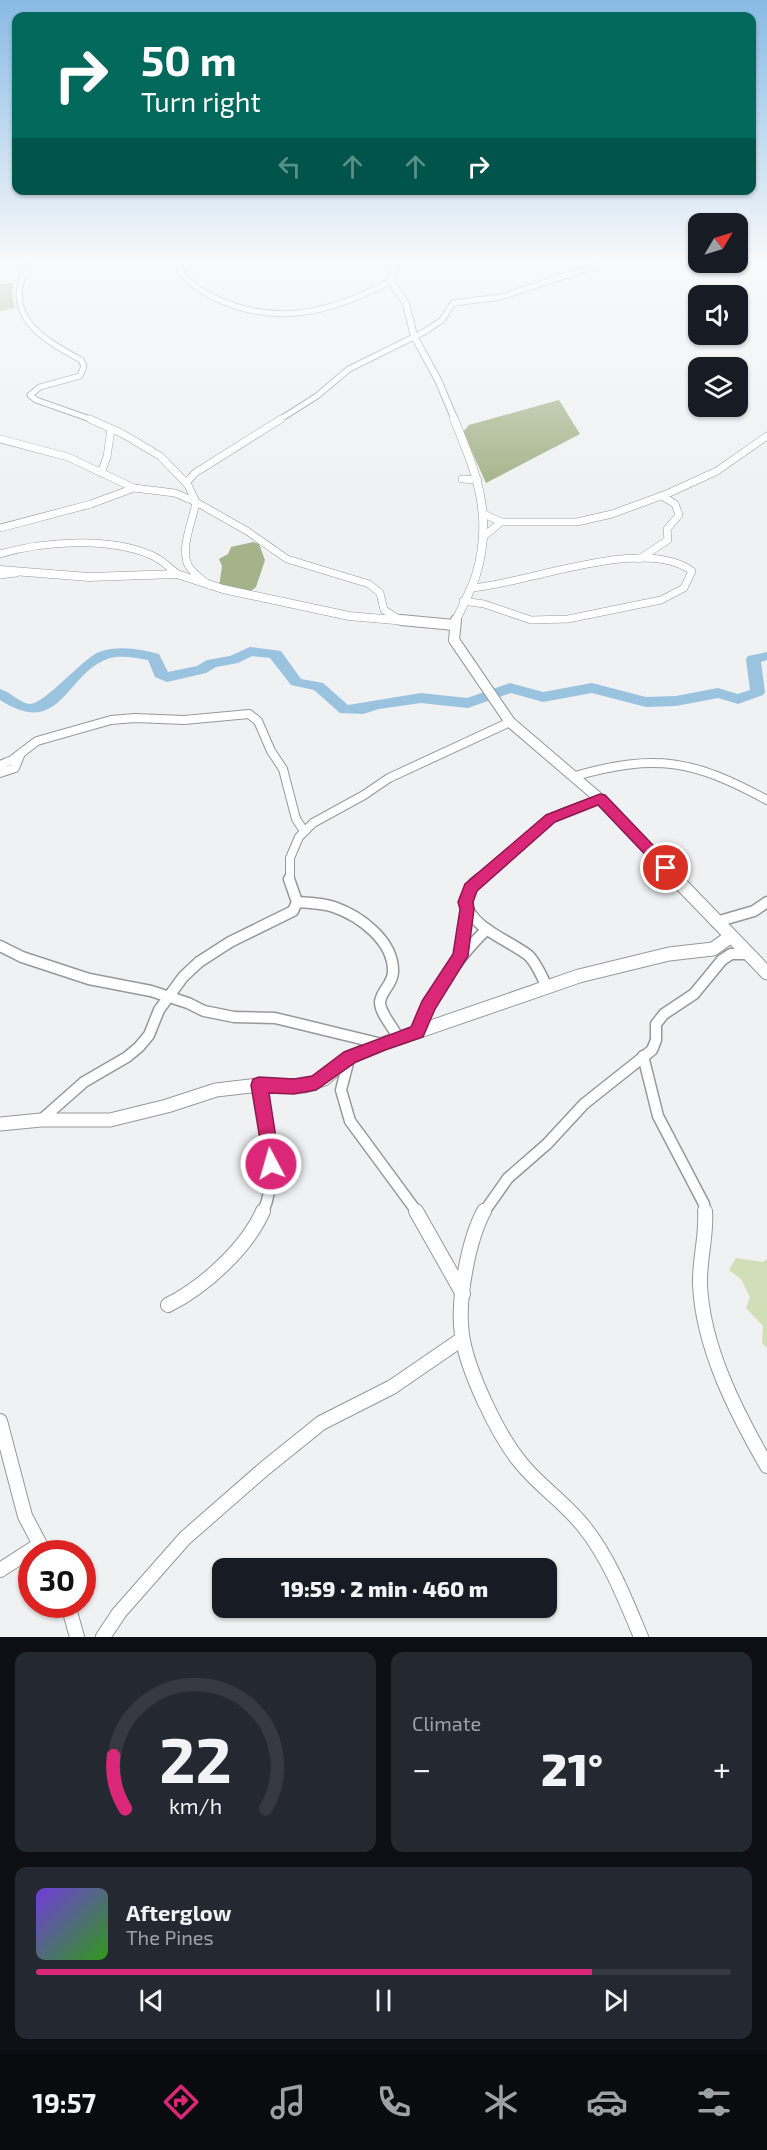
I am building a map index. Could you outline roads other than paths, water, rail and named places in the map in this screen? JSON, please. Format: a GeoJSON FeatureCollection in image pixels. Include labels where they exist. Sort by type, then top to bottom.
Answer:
{"type":"FeatureCollection","features":[{"type":"Feature","properties":{"kind":"street"},"geometry":{"type":"LineString","coordinates":[[42,338],[81,360],[84,366],[83,372],[76,378],[40,387],[30,395],[37,401],[65,409],[140,442],[167,462],[186,483],[196,502],[186,563],[209,585]]}},
{"type":"Feature","properties":{"kind":"street"},"geometry":{"type":"LineString","coordinates":[[186,483],[195,473],[317,396],[349,369],[409,338]]}},
{"type":"Feature","properties":{"kind":"street"},"geometry":{"type":"LineString","coordinates":[[415,338],[438,380],[478,480],[484,514],[483,537],[471,588],[463,601],[454,625],[454,640],[481,683],[510,722],[600,799],[746,954],[767,973]]}},
{"type":"Feature","properties":{"kind":"street"},"geometry":{"type":"LineString","coordinates":[[100,473],[108,457],[111,429]]}},
{"type":"Feature","properties":{"kind":"street"},"geometry":{"type":"LineString","coordinates":[[484,514],[501,522],[587,520],[612,514],[662,496],[717,471],[767,436]]}},
{"type":"Feature","properties":{"kind":"street"},"geometry":{"type":"LineString","coordinates":[[0,439],[68,457],[134,488],[163,490],[196,502],[247,531],[286,559],[369,584],[380,592],[384,610],[405,622]]}},
{"type":"Feature","properties":{"kind":"street"},"geometry":{"type":"LineString","coordinates":[[462,479],[478,480]]}},
{"type":"Feature","properties":{"kind":"street"},"geometry":{"type":"LineString","coordinates":[[0,528],[91,504],[134,488]]}},
{"type":"Feature","properties":{"kind":"street"},"geometry":{"type":"LineString","coordinates":[[639,559],[668,540],[667,529],[679,515],[675,504],[662,496]]}},
{"type":"Feature","properties":{"kind":"street"},"geometry":{"type":"LineString","coordinates":[[483,537],[501,522]]}},
{"type":"Feature","properties":{"kind":"street"},"geometry":{"type":"LineString","coordinates":[[0,554],[28,548],[91,541],[150,554],[177,574]]}},
{"type":"Feature","properties":{"kind":"street"},"geometry":{"type":"LineString","coordinates":[[463,601],[484,604],[531,620],[568,619],[661,600],[684,588],[692,572],[687,566],[673,561],[639,559],[549,570],[510,583],[471,588]]}},
{"type":"Feature","properties":{"kind":"street"},"geometry":{"type":"LineString","coordinates":[[0,570],[89,577],[177,574],[209,585],[349,616],[454,625]]}},
{"type":"Feature","properties":{"kind":"street"},"geometry":{"type":"LineString","coordinates":[[0,575],[16,573]]}},
{"type":"Feature","properties":{"kind":"street"},"geometry":{"type":"LineString","coordinates":[[0,765],[45,738],[111,720],[135,718],[184,720],[249,714],[258,721],[271,752],[283,769],[296,819],[304,831]]}},
{"type":"Feature","properties":{"kind":"street"},"geometry":{"type":"LineString","coordinates":[[297,902],[291,889],[289,870],[294,846],[304,831],[323,815],[364,795],[389,778],[510,722]]}},
{"type":"Feature","properties":{"kind":"street"},"geometry":{"type":"LineString","coordinates":[[0,772],[15,768],[21,753]]}},
{"type":"Feature","properties":{"kind":"street"},"geometry":{"type":"LineString","coordinates":[[575,776],[624,762],[668,761],[718,776],[767,800]]}},
{"type":"Feature","properties":{"kind":"street"},"geometry":{"type":"LineString","coordinates":[[547,987],[535,964],[524,951],[475,920],[465,902],[474,883],[522,845],[550,818],[600,799]]}},
{"type":"Feature","properties":{"kind":"street"},"geometry":{"type":"LineString","coordinates":[[41,1120],[90,1078],[127,1058],[139,1047],[148,1035],[159,1010],[183,977],[206,957],[230,942],[280,919],[293,910],[297,902]]}},
{"type":"Feature","properties":{"kind":"street"},"geometry":{"type":"LineString","coordinates":[[297,902],[333,907],[364,924],[383,942],[392,963],[393,974],[390,984],[382,995],[381,1006],[399,1039]]}},
{"type":"Feature","properties":{"kind":"street"},"geometry":{"type":"LineString","coordinates":[[716,922],[754,911],[767,902]]}},
{"type":"Feature","properties":{"kind":"street"},"geometry":{"type":"LineString","coordinates":[[460,956],[467,909]]}},
{"type":"Feature","properties":{"kind":"street"},"geometry":{"type":"LineString","coordinates":[[418,1032],[428,1006],[460,956],[487,929]]}},
{"type":"Feature","properties":{"kind":"street"},"geometry":{"type":"LineString","coordinates":[[0,1124],[41,1120],[110,1119],[166,1106],[216,1090],[259,1085],[294,1087],[316,1083],[350,1057],[381,1044],[579,976],[647,958],[696,949],[713,949],[730,937]]}},
{"type":"Feature","properties":{"kind":"street"},"geometry":{"type":"LineString","coordinates":[[0,946],[22,957],[89,979],[170,997],[204,1011],[234,1017],[276,1018],[381,1044]]}},
{"type":"Feature","properties":{"kind":"street"},"geometry":{"type":"LineString","coordinates":[[641,1637],[617,1581],[590,1535],[573,1513],[523,1468],[511,1450],[477,1378],[462,1339],[461,1325],[471,1238],[496,1192],[512,1174],[554,1137],[574,1114],[652,1050],[657,1024],[664,1014],[694,994],[722,960],[731,954],[746,954]]}},
{"type":"Feature","properties":{"kind":"street"},"geometry":{"type":"LineString","coordinates":[[643,1056],[658,1116],[704,1204],[707,1220],[701,1257],[701,1295],[709,1332],[738,1414],[767,1467]]}},
{"type":"Feature","properties":{"kind":"street"},"geometry":{"type":"LineString","coordinates":[[350,1057],[342,1079],[341,1096],[348,1115],[371,1151],[401,1187],[463,1295]]}},
{"type":"Feature","properties":{"kind":"street"},"geometry":{"type":"LineString","coordinates":[[168,1305],[200,1286],[247,1239],[259,1222],[267,1204],[271,1164],[270,1145],[259,1085]]}},
{"type":"Feature","properties":{"kind":"street"},"geometry":{"type":"LineString","coordinates":[[103,1637],[141,1587],[185,1538],[264,1468],[321,1423],[392,1387],[462,1339]]}},
{"type":"Feature","properties":{"kind":"street"},"geometry":{"type":"LineString","coordinates":[[0,1421],[25,1516],[37,1540]]}},
{"type":"Feature","properties":{"kind":"street"},"geometry":{"type":"LineString","coordinates":[[0,1570],[18,1561]]}},
{"type":"Feature","properties":{"kind":"street"},"geometry":{"type":"LineString","coordinates":[[72,1618],[77,1637]]}},
{"type":"Feature","properties":{"kind":"waterway"},"geometry":{"type":"LineString","coordinates":[[0,694],[25,708],[36,708],[55,696],[94,661],[109,654],[128,653],[154,657],[160,674],[167,677],[201,670],[212,663],[233,660],[250,651],[276,654],[296,682],[302,685],[318,686],[345,710],[363,709],[377,704],[421,698],[468,703],[510,688],[543,697],[592,688],[646,702],[676,701],[718,693],[738,699],[758,692],[753,659],[767,656]]}}]}
